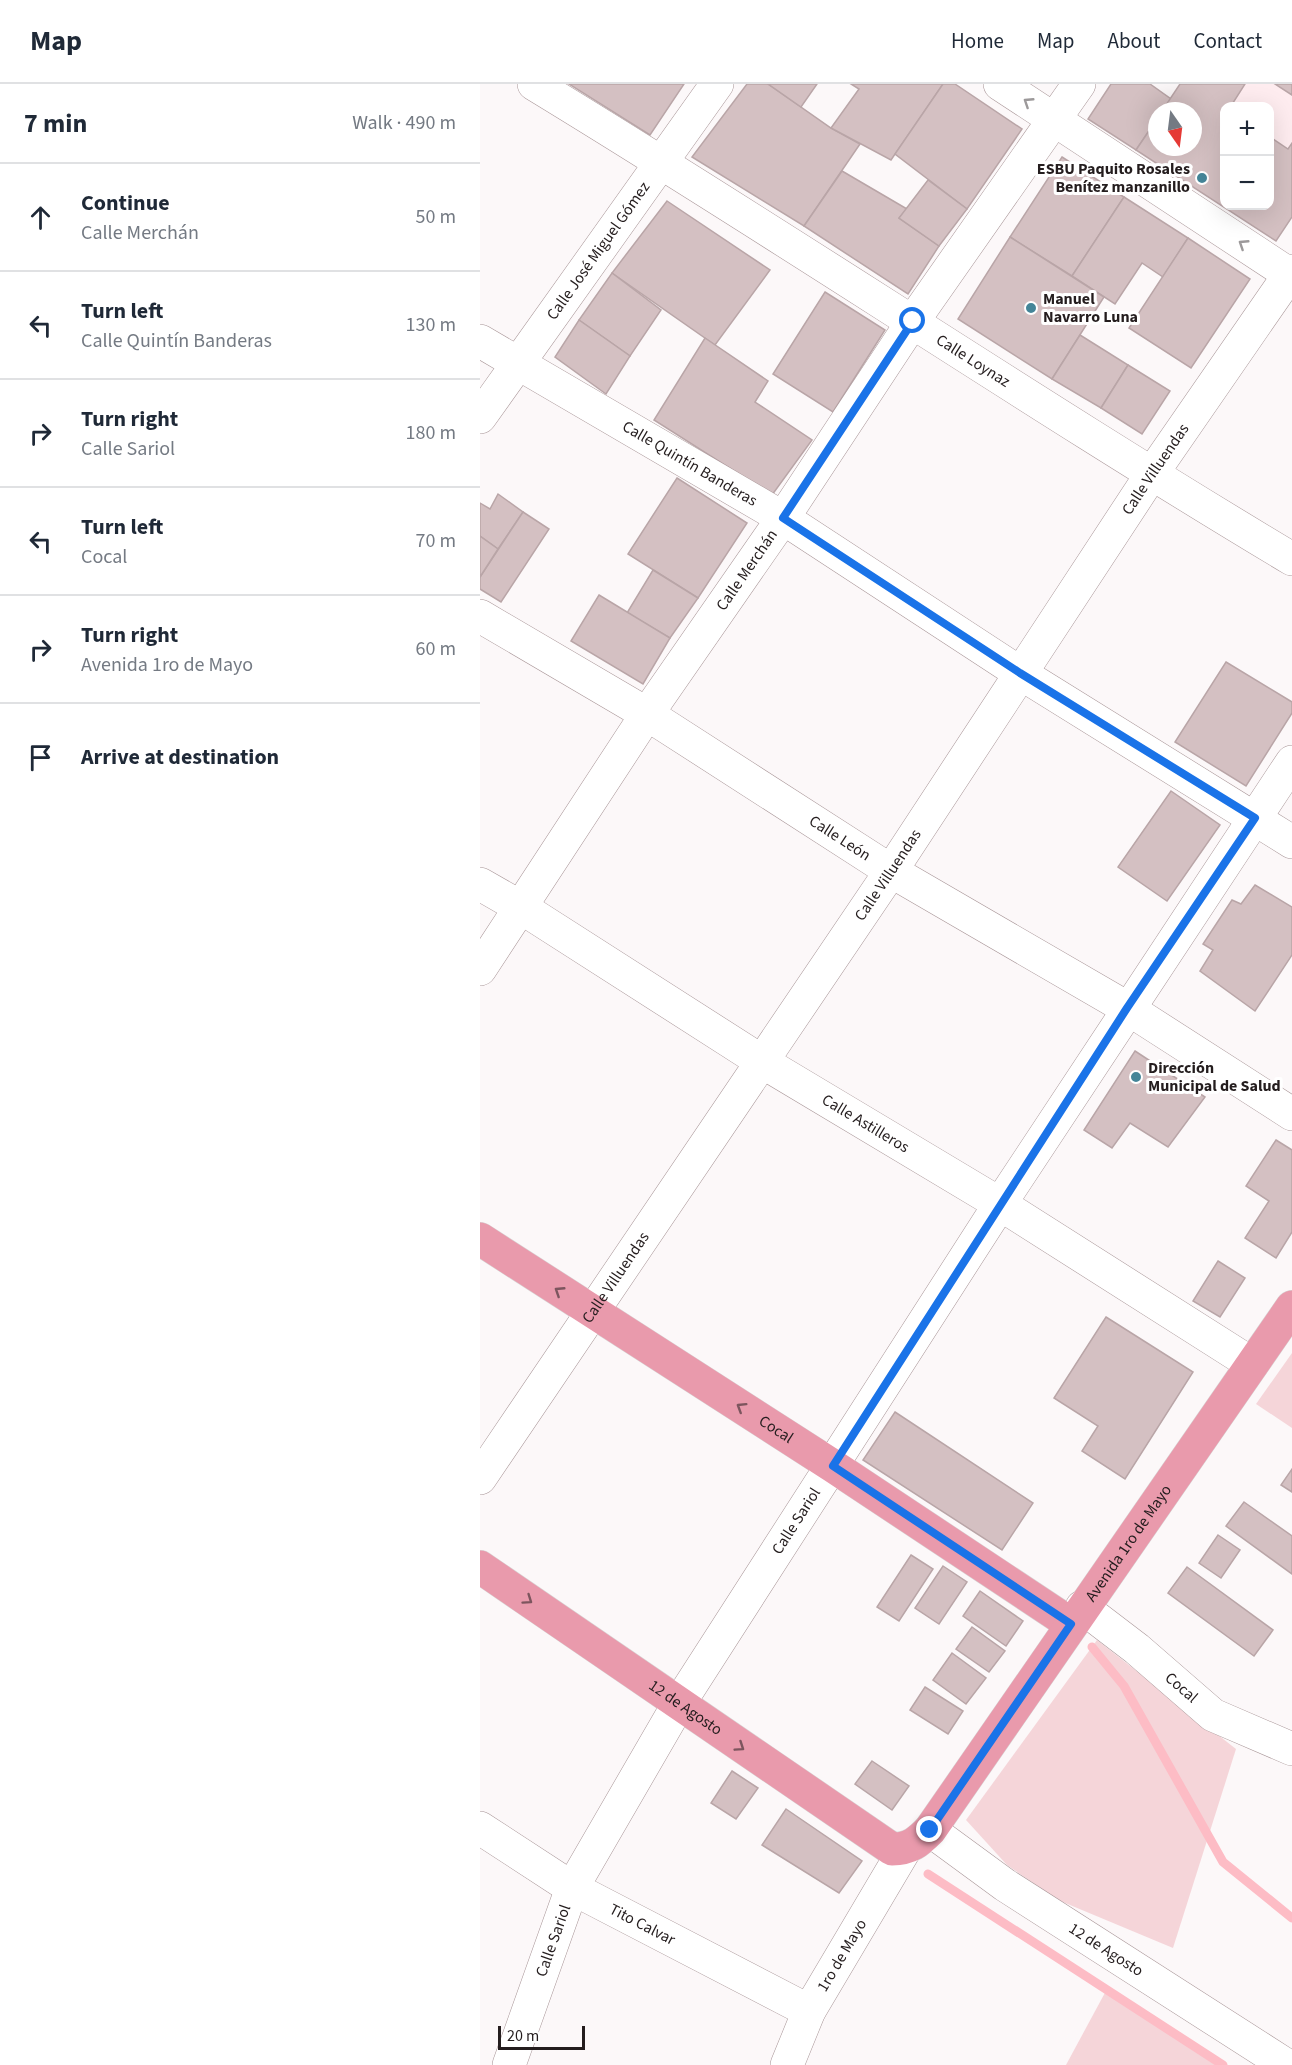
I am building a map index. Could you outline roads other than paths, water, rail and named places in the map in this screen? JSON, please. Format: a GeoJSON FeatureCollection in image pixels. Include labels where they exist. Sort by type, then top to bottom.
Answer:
{"type":"FeatureCollection","features":[{"type":"Feature","properties":{"kind":"main road","name":"Cocal"},"geometry":{"type":"LineString","coordinates":[[480,1239],[833,1466],[1076,1616]]}},
{"type":"Feature","properties":{"kind":"main road","name":"Avenida 1ro de Mayo"},"geometry":{"type":"LineString","coordinates":[[898,1849],[916,1844],[930,1830],[1292,1307]]}},
{"type":"Feature","properties":{"kind":"main road","name":"12 de Agosto"},"geometry":{"type":"LineString","coordinates":[[480,1567],[678,1705],[898,1849]]}},
{"type":"Feature","properties":{"kind":"street","name":"Calle Loynaz"},"geometry":{"type":"LineString","coordinates":[[534,84],[662,161],[1151,475],[1292,559]]}},
{"type":"Feature","properties":{"kind":"street","name":"Calle José Miguel Gómez"},"geometry":{"type":"LineString","coordinates":[[480,417],[717,84]]}},
{"type":"Feature","properties":{"kind":"street"},"geometry":{"type":"LineString","coordinates":[[1000,84],[1291,274]]}},
{"type":"Feature","properties":{"kind":"street","name":"Calle Merchán"},"geometry":{"type":"LineString","coordinates":[[480,969],[647,714],[783,518],[913,321],[1080,84]]}},
{"type":"Feature","properties":{"kind":"street","name":"Calle Villuendas"},"geometry":{"type":"LineString","coordinates":[[480,1478],[891,871],[1151,475],[1291,274]]}},
{"type":"Feature","properties":{"kind":"street","name":"Calle Quintín Banderas"},"geometry":{"type":"LineString","coordinates":[[480,341],[783,518],[1020,673],[1292,842]]}},
{"type":"Feature","properties":{"kind":"street","name":"Calle León"},"geometry":{"type":"LineString","coordinates":[[480,616],[647,714],[891,871],[1127,1008],[1292,1114]]}},
{"type":"Feature","properties":{"kind":"street","name":"Calle Sariol"},"geometry":{"type":"LineString","coordinates":[[509,2065],[572,1888],[678,1705],[1127,1008],[1292,762]]}},
{"type":"Feature","properties":{"kind":"street","name":"Calle Astilleros"},"geometry":{"type":"LineString","coordinates":[[480,884],[522,908],[761,1061],[1000,1204],[1252,1364]]}},
{"type":"Feature","properties":{"kind":"street","name":"Cocal"},"geometry":{"type":"LineString","coordinates":[[1076,1616],[1137,1649],[1213,1715],[1292,1749]]}},
{"type":"Feature","properties":{"kind":"street","name":"Tito Calvar"},"geometry":{"type":"LineString","coordinates":[[480,1828],[572,1888],[809,2011]]}},
{"type":"Feature","properties":{"kind":"street","name":"12 de Agosto"},"geometry":{"type":"LineString","coordinates":[[930,1830],[1005,1885],[1286,2065]]}},
{"type":"Feature","properties":{"kind":"street","name":"1ro de Mayo"},"geometry":{"type":"LineString","coordinates":[[787,2065],[809,2011],[898,1849]]}},
{"type":"Feature","properties":{"kind":"waterway"},"geometry":{"type":"LineString","coordinates":[[1092,1647],[1124,1686],[1223,1862],[1292,1918]]}},
{"type":"Feature","properties":{"kind":"waterway"},"geometry":{"type":"LineString","coordinates":[[928,1874],[1223,2065]]}},
{"type":"Feature","properties":{"kind":"place","name":"ESBU Paquito Rosales Benítez manzanillo"},"geometry":{"type":"Point","coordinates":[1202,178]}},
{"type":"Feature","properties":{"kind":"place","name":"Manuel Navarro Luna"},"geometry":{"type":"Point","coordinates":[1031,308]}},
{"type":"Feature","properties":{"kind":"place","name":"Dirección Municipal de Salud"},"geometry":{"type":"Point","coordinates":[1136,1077]}}]}
